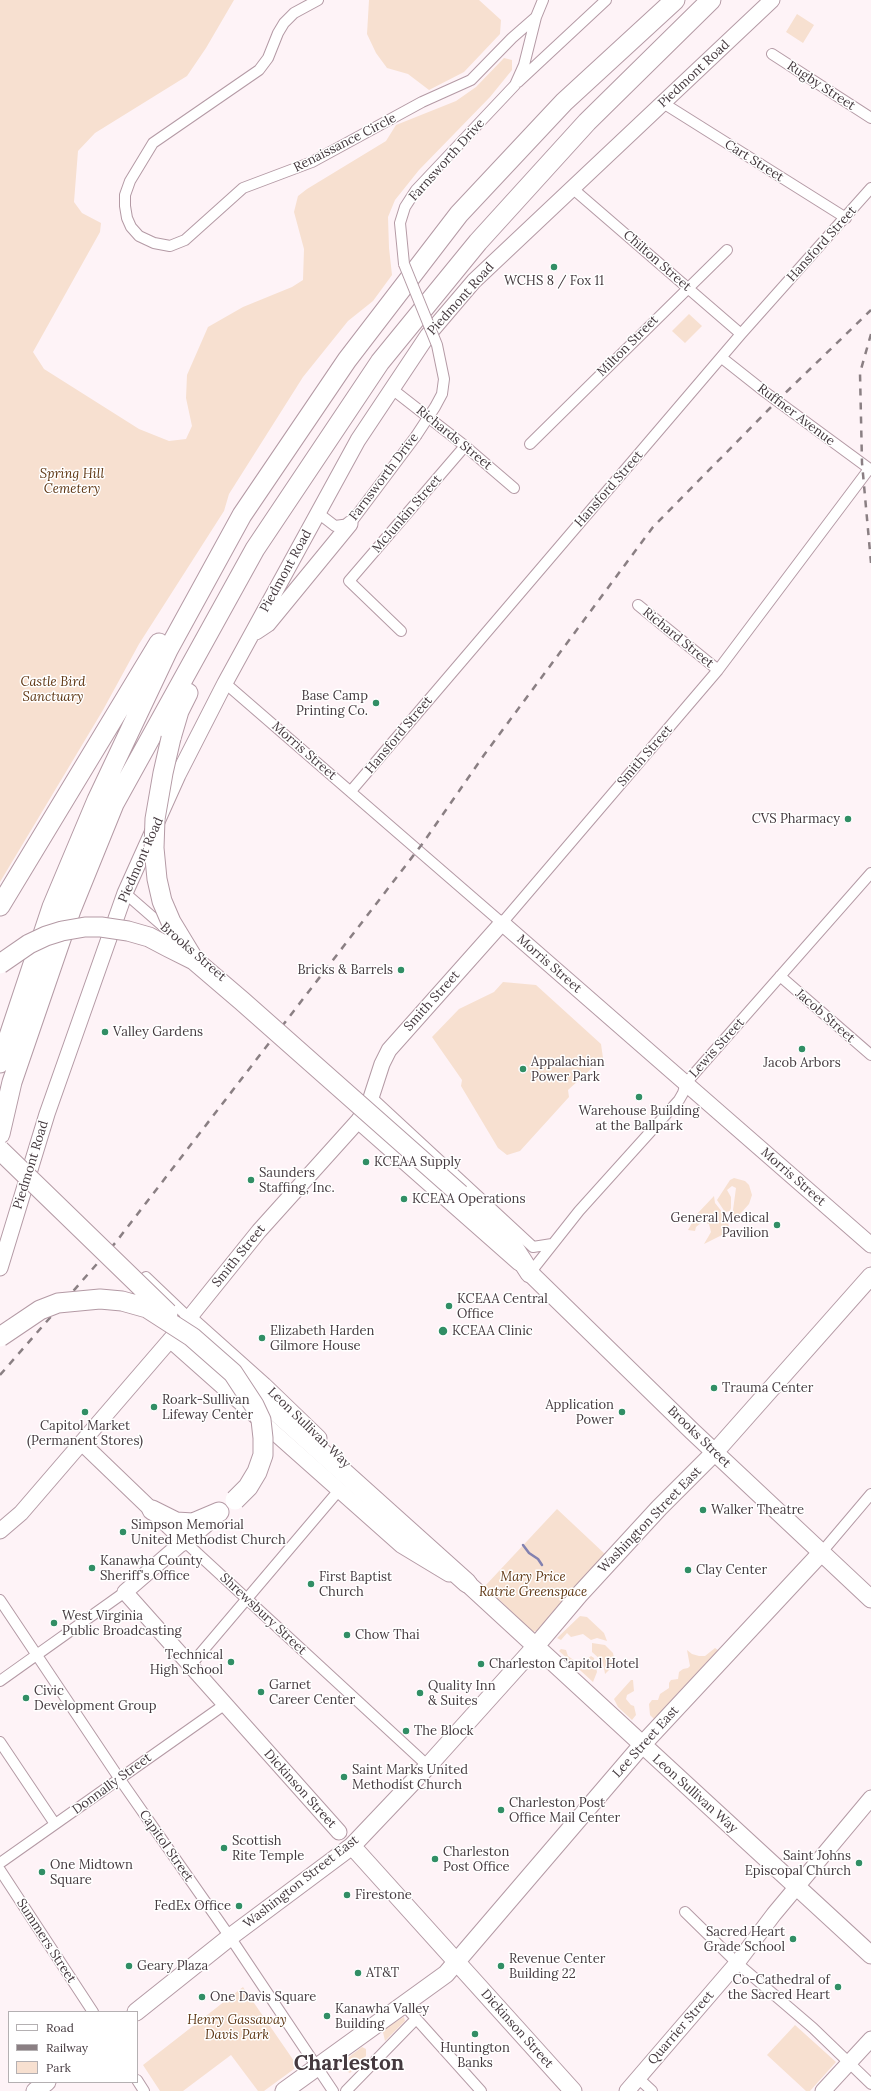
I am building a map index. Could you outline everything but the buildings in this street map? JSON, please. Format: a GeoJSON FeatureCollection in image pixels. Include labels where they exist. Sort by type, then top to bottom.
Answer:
{"type":"FeatureCollection","features":[{"type":"Feature","properties":{"kind":"highway"},"geometry":{"type":"LineString","coordinates":[[0,1063],[5,1042],[52,907],[97,800],[168,650],[242,515],[347,360],[459,214],[564,102],[675,0]]}},
{"type":"Feature","properties":{"kind":"highway"},"geometry":{"type":"LineString","coordinates":[[0,1134],[12,1082],[68,917],[114,804],[255,549],[380,362],[478,242],[586,122],[711,0]]}},
{"type":"Feature","properties":{"kind":"highway"},"geometry":{"type":"LineString","coordinates":[[194,960],[171,922],[162,901],[157,879],[154,848],[155,819],[163,773],[179,711],[255,549]]}},
{"type":"Feature","properties":{"kind":"highway"},"geometry":{"type":"LineString","coordinates":[[0,906],[168,630],[191,608]]}},
{"type":"Feature","properties":{"kind":"highway"},"geometry":{"type":"LineString","coordinates":[[0,964],[29,944],[46,936],[62,931],[85,927],[101,927],[128,931],[142,935],[194,960],[460,1194],[510,1242],[530,1273]]}},
{"type":"Feature","properties":{"kind":"highway"},"geometry":{"type":"LineString","coordinates":[[0,1150],[192,1336],[467,1583]]}},
{"type":"Feature","properties":{"kind":"highway"},"geometry":{"type":"LineString","coordinates":[[510,1242],[523,1247],[533,1247]]}},
{"type":"Feature","properties":{"kind":"highway"},"geometry":{"type":"LineString","coordinates":[[0,1337],[40,1310],[58,1303],[100,1299],[122,1301],[147,1308],[192,1336]]}},
{"type":"Feature","properties":{"kind":"highway"},"geometry":{"type":"LineString","coordinates":[[184,1541],[235,1500],[248,1487],[257,1472],[263,1455],[261,1420],[254,1405],[232,1372]]}},
{"type":"Feature","properties":{"kind":"highway"},"geometry":{"type":"LineString","coordinates":[[152,1510],[176,1522],[193,1523],[219,1512]]}},
{"type":"Feature","properties":{"kind":"main road","name":"Brooks Street"},"geometry":{"type":"LineString","coordinates":[[530,1273],[715,1452],[871,1599]]}},
{"type":"Feature","properties":{"kind":"main road","name":"Washington Street East"},"geometry":{"type":"LineString","coordinates":[[137,2011],[230,1937],[352,1846],[428,1766],[535,1647],[579,1595],[659,1508],[715,1452],[871,1276]]}},
{"type":"Feature","properties":{"kind":"main road","name":"Lee Street East"},"geometry":{"type":"LineString","coordinates":[[284,2091],[316,2066],[446,1974],[642,1745],[821,1553]]}},
{"type":"Feature","properties":{"kind":"main road","name":"Leon Sullivan Way"},"geometry":{"type":"LineString","coordinates":[[467,1583],[871,1955]]}},
{"type":"Feature","properties":{"kind":"main road","name":"Dickinson Street"},"geometry":{"type":"LineString","coordinates":[[352,1846],[573,2091]]}},
{"type":"Feature","properties":{"kind":"main road"},"geometry":{"type":"LineString","coordinates":[[35,2091],[46,2083]]}},
{"type":"Feature","properties":{"kind":"street","name":"Renaissance Circle"},"geometry":{"type":"LineString","coordinates":[[318,0],[294,13],[284,22],[268,58],[258,70],[153,143],[133,176],[125,195],[127,218],[131,227],[139,236],[154,243],[170,246],[185,240],[243,188],[312,162],[422,102],[471,80],[512,38],[536,17]]}},
{"type":"Feature","properties":{"kind":"street","name":"Farnsworth Drive"},"geometry":{"type":"LineString","coordinates":[[318,513],[335,526],[350,524],[416,436],[442,394],[444,379],[438,345],[404,264],[400,223],[405,206],[416,190],[515,85],[524,65],[536,17],[543,0]]}},
{"type":"Feature","properties":{"kind":"street"},"geometry":{"type":"LineString","coordinates":[[515,85],[606,0]]}},
{"type":"Feature","properties":{"kind":"street","name":"Piedmont Road"},"geometry":{"type":"LineString","coordinates":[[0,1268],[47,1114],[125,893],[178,776],[225,683],[358,440],[428,335],[474,281],[772,0]]}},
{"type":"Feature","properties":{"kind":"street","name":"Rugby Street"},"geometry":{"type":"LineString","coordinates":[[772,54],[871,118]]}},
{"type":"Feature","properties":{"kind":"street","name":"Cart Street"},"geometry":{"type":"LineString","coordinates":[[663,103],[846,218]]}},
{"type":"Feature","properties":{"kind":"street","name":"Chilton Street"},"geometry":{"type":"LineString","coordinates":[[572,188],[741,334]]}},
{"type":"Feature","properties":{"kind":"street","name":"Hansford Street"},"geometry":{"type":"LineString","coordinates":[[351,791],[741,334],[846,218],[871,188]]}},
{"type":"Feature","properties":{"kind":"street","name":"Milton Street"},"geometry":{"type":"LineString","coordinates":[[530,444],[727,250]]}},
{"type":"Feature","properties":{"kind":"street","name":"Ruffner Avenue"},"geometry":{"type":"LineString","coordinates":[[722,358],[870,470]]}},
{"type":"Feature","properties":{"kind":"street","name":"Richards Street"},"geometry":{"type":"LineString","coordinates":[[392,389],[465,446],[514,488]]}},
{"type":"Feature","properties":{"kind":"street","name":"McJunkin Street"},"geometry":{"type":"LineString","coordinates":[[400,630],[349,582],[465,446]]}},
{"type":"Feature","properties":{"kind":"street","name":"Smith Street"},"geometry":{"type":"LineString","coordinates":[[0,1531],[21,1513],[189,1318],[259,1231],[358,1121],[368,1107],[382,1064],[389,1050],[502,923],[718,670],[870,470]]}},
{"type":"Feature","properties":{"kind":"street"},"geometry":{"type":"LineString","coordinates":[[252,635],[268,624],[350,524]]}},
{"type":"Feature","properties":{"kind":"street","name":"Richard Street"},"geometry":{"type":"LineString","coordinates":[[638,605],[718,670]]}},
{"type":"Feature","properties":{"kind":"street","name":"Morris Street"},"geometry":{"type":"LineString","coordinates":[[225,683],[351,791],[871,1245]]}},
{"type":"Feature","properties":{"kind":"street","name":"Lewis Street"},"geometry":{"type":"LineString","coordinates":[[530,1273],[552,1244],[679,1100],[686,1083],[871,873]]}},
{"type":"Feature","properties":{"kind":"street","name":"Brooks Street"},"geometry":{"type":"LineString","coordinates":[[125,893],[260,1011]]}},
{"type":"Feature","properties":{"kind":"street","name":"Jacob Street"},"geometry":{"type":"LineString","coordinates":[[780,976],[871,1055]]}},
{"type":"Feature","properties":{"kind":"street"},"geometry":{"type":"LineString","coordinates":[[371,1097],[533,1247],[552,1244]]}},
{"type":"Feature","properties":{"kind":"street"},"geometry":{"type":"LineString","coordinates":[[358,1121],[530,1273]]}},
{"type":"Feature","properties":{"kind":"street","name":"Leon Sullivan Way"},"geometry":{"type":"LineString","coordinates":[[146,1277],[189,1318],[264,1385],[434,1546],[467,1583]]}},
{"type":"Feature","properties":{"kind":"street","name":"Leon Sullivan Way"},"geometry":{"type":"LineString","coordinates":[[170,1340],[340,1489],[401,1545],[467,1583]]}},
{"type":"Feature","properties":{"kind":"street","name":"Shrewsbury Street"},"geometry":{"type":"LineString","coordinates":[[82,1443],[184,1541],[428,1766]]}},
{"type":"Feature","properties":{"kind":"street"},"geometry":{"type":"LineString","coordinates":[[189,1667],[340,1489]]}},
{"type":"Feature","properties":{"kind":"street","name":"Lee Street East"},"geometry":{"type":"LineString","coordinates":[[821,1553],[871,1494]]}},
{"type":"Feature","properties":{"kind":"street"},"geometry":{"type":"LineString","coordinates":[[0,1681],[37,1656],[124,1592],[184,1541]]}},
{"type":"Feature","properties":{"kind":"street","name":"Dickinson Street"},"geometry":{"type":"LineString","coordinates":[[124,1592],[189,1667],[352,1846]]}},
{"type":"Feature","properties":{"kind":"street","name":"Capitol Street"},"geometry":{"type":"LineString","coordinates":[[0,1600],[119,1778],[230,1937],[333,2091]]}},
{"type":"Feature","properties":{"kind":"street","name":"Donnally Street"},"geometry":{"type":"LineString","coordinates":[[0,1863],[224,1705]]}},
{"type":"Feature","properties":{"kind":"street"},"geometry":{"type":"LineString","coordinates":[[0,1742],[55,1824]]}},
{"type":"Feature","properties":{"kind":"street","name":"Quarrier Street"},"geometry":{"type":"LineString","coordinates":[[627,2091],[737,1964],[774,1914],[871,1798]]}},
{"type":"Feature","properties":{"kind":"street","name":"Summers Street"},"geometry":{"type":"LineString","coordinates":[[0,1870],[92,2011]]}},
{"type":"Feature","properties":{"kind":"street"},"geometry":{"type":"LineString","coordinates":[[685,1912],[737,1964],[812,2028],[871,2084]]}},
{"type":"Feature","properties":{"kind":"street"},"geometry":{"type":"LineString","coordinates":[[403,2004],[481,2091]]}},
{"type":"Feature","properties":{"kind":"street"},"geometry":{"type":"LineString","coordinates":[[346,2091],[416,2019]]}},
{"type":"Feature","properties":{"kind":"street"},"geometry":{"type":"LineString","coordinates":[[823,2091],[871,2039]]}},
{"type":"Feature","properties":{"kind":"street"},"geometry":{"type":"LineString","coordinates":[[638,2078],[652,2091]]}},
{"type":"Feature","properties":{"kind":"street"},"geometry":{"type":"LineString","coordinates":[[138,2082],[144,2091]]}},
{"type":"Feature","properties":{"kind":"green space","name":"Castle Bird Sanctuary"},"geometry":{"type":"Polygon","coordinates":[[[0,0],[234,0],[206,48],[187,76],[95,133],[78,151],[74,202],[82,213],[101,223],[100,232],[33,352],[44,369],[139,429],[169,441],[186,439],[192,426],[186,398],[187,375],[208,327],[243,307],[292,287],[303,280],[304,249],[294,212],[298,196],[386,141],[396,125],[456,101],[476,87],[504,58],[512,60],[512,70],[490,97],[419,170],[395,200],[388,217],[392,275],[373,301],[348,321],[303,377],[229,494],[224,511],[139,644],[103,710],[0,882],[0,0]]]}},
{"type":"Feature","properties":{"kind":"green space"},"geometry":{"type":"Polygon","coordinates":[[[369,0],[479,0],[501,20],[500,34],[464,72],[429,90],[408,74],[387,68],[376,53],[367,34],[369,0]]]}},
{"type":"Feature","properties":{"kind":"green space"},"geometry":{"type":"Polygon","coordinates":[[[797,14],[814,25],[803,43],[786,32],[797,14]]]}},
{"type":"Feature","properties":{"kind":"green space"},"geometry":{"type":"Polygon","coordinates":[[[689,314],[702,326],[685,343],[672,331],[689,314]]]}},
{"type":"Feature","properties":{"kind":"green space","name":"Appalachian Power Park"},"geometry":{"type":"Polygon","coordinates":[[[503,982],[536,985],[601,1044],[603,1058],[568,1090],[569,1097],[520,1151],[507,1155],[498,1148],[461,1086],[462,1080],[432,1037],[459,1009],[494,992],[503,982]]]}},
{"type":"Feature","properties":{"kind":"green space"},"geometry":{"type":"Polygon","coordinates":[[[734,1178],[745,1181],[749,1185],[752,1195],[749,1204],[732,1223],[730,1214],[733,1210],[736,1188],[732,1186],[727,1190],[731,1197],[730,1211],[725,1212],[717,1200],[730,1180],[734,1178]]]}},
{"type":"Feature","properties":{"kind":"green space"},"geometry":{"type":"Polygon","coordinates":[[[714,1196],[715,1203],[727,1218],[729,1227],[722,1235],[704,1244],[711,1232],[709,1224],[702,1222],[696,1227],[695,1231],[688,1230],[697,1214],[714,1196]]]}},
{"type":"Feature","properties":{"kind":"green space","name":"Mary Price Ratrie Greenspace"},"geometry":{"type":"Polygon","coordinates":[[[557,1509],[606,1555],[539,1630],[533,1632],[485,1586],[557,1509]]]}},
{"type":"Feature","properties":{"kind":"green space"},"geometry":{"type":"Polygon","coordinates":[[[580,1616],[587,1617],[604,1633],[607,1641],[597,1638],[591,1640],[583,1634],[571,1637],[567,1633],[561,1640],[557,1638],[580,1616]]]}},
{"type":"Feature","properties":{"kind":"green space"},"geometry":{"type":"Polygon","coordinates":[[[592,1643],[605,1645],[613,1653],[615,1664],[605,1674],[603,1662],[592,1652],[592,1643]]]}},
{"type":"Feature","properties":{"kind":"green space"},"geometry":{"type":"Polygon","coordinates":[[[715,1648],[718,1650],[654,1719],[650,1715],[649,1704],[652,1700],[658,1700],[660,1694],[669,1688],[669,1683],[671,1680],[678,1679],[679,1672],[690,1666],[687,1650],[692,1654],[705,1656],[715,1648]]]}},
{"type":"Feature","properties":{"kind":"green space"},"geometry":{"type":"Polygon","coordinates":[[[561,1649],[566,1650],[568,1656],[575,1661],[584,1661],[591,1656],[594,1658],[597,1672],[593,1682],[559,1651],[561,1649]]]}},
{"type":"Feature","properties":{"kind":"green space"},"geometry":{"type":"Polygon","coordinates":[[[631,1680],[633,1680],[634,1691],[627,1695],[626,1699],[631,1705],[634,1706],[636,1715],[632,1720],[618,1707],[614,1699],[631,1680]]]}},
{"type":"Feature","properties":{"kind":"green space","name":"Henry Gassaway Davis Park"},"geometry":{"type":"Polygon","coordinates":[[[243,1987],[294,2061],[296,2066],[294,2069],[264,2091],[258,2091],[231,2055],[183,2091],[160,2091],[143,2065],[243,1987]]]}},
{"type":"Feature","properties":{"kind":"green space"},"geometry":{"type":"Polygon","coordinates":[[[404,2017],[405,2021],[385,2041],[383,2032],[379,2031],[404,2017]]]}},
{"type":"Feature","properties":{"kind":"green space"},"geometry":{"type":"Polygon","coordinates":[[[795,2025],[836,2062],[810,2091],[806,2091],[767,2055],[795,2025]]]}},
{"type":"Feature","properties":{"kind":"green space"},"geometry":{"type":"Polygon","coordinates":[[[362,2047],[366,2049],[366,2056],[350,2073],[348,2072],[342,2062],[362,2047]]]}},
{"type":"Feature","properties":{"kind":"waterway"},"geometry":{"type":"LineString","coordinates":[[523,1545],[529,1553],[538,1559],[542,1565]]}},
{"type":"Feature","properties":{"kind":"railway"},"geometry":{"type":"LineString","coordinates":[[0,1375],[116,1242],[423,843],[484,755],[653,527],[777,401],[871,310]]}},
{"type":"Feature","properties":{"kind":"railway"},"geometry":{"type":"LineString","coordinates":[[871,334],[860,373],[862,463],[871,563]]}},
{"type":"Feature","properties":{"kind":"place","name":"WCHS 8 / Fox 11"},"geometry":{"type":"Point","coordinates":[554,267]}},
{"type":"Feature","properties":{"kind":"place","name":"Base Camp Printing Co."},"geometry":{"type":"Point","coordinates":[376,703]}},
{"type":"Feature","properties":{"kind":"place","name":"CVS Pharmacy"},"geometry":{"type":"Point","coordinates":[848,819]}},
{"type":"Feature","properties":{"kind":"place","name":"Bricks & Barrels"},"geometry":{"type":"Point","coordinates":[401,970]}},
{"type":"Feature","properties":{"kind":"place","name":"Valley Gardens"},"geometry":{"type":"Point","coordinates":[105,1032]}},
{"type":"Feature","properties":{"kind":"place","name":"Jacob Arbors"},"geometry":{"type":"Point","coordinates":[802,1049]}},
{"type":"Feature","properties":{"kind":"place","name":"Appalachian Power Park"},"geometry":{"type":"Point","coordinates":[523,1069]}},
{"type":"Feature","properties":{"kind":"place","name":"Warehouse Building at the Ballpark"},"geometry":{"type":"Point","coordinates":[639,1097]}},
{"type":"Feature","properties":{"kind":"place","name":"KCEAA Supply"},"geometry":{"type":"Point","coordinates":[366,1162]}},
{"type":"Feature","properties":{"kind":"place","name":"Saunders Staffing, Inc."},"geometry":{"type":"Point","coordinates":[251,1180]}},
{"type":"Feature","properties":{"kind":"place","name":"KCEAA Operations"},"geometry":{"type":"Point","coordinates":[404,1199]}},
{"type":"Feature","properties":{"kind":"place","name":"General Medical Pavilion"},"geometry":{"type":"Point","coordinates":[777,1225]}},
{"type":"Feature","properties":{"kind":"place","name":"KCEAA Central Office"},"geometry":{"type":"Point","coordinates":[449,1306]}},
{"type":"Feature","properties":{"kind":"place","name":"KCEAA Clinic"},"geometry":{"type":"Point","coordinates":[443,1331]}},
{"type":"Feature","properties":{"kind":"place","name":"Elizabeth Harden Gilmore House"},"geometry":{"type":"Point","coordinates":[262,1338]}},
{"type":"Feature","properties":{"kind":"place","name":"Trauma Center"},"geometry":{"type":"Point","coordinates":[714,1388]}},
{"type":"Feature","properties":{"kind":"place","name":"Roark-Sullivan Lifeway Center"},"geometry":{"type":"Point","coordinates":[154,1407]}},
{"type":"Feature","properties":{"kind":"place","name":"Capitol Market (Permanent Stores)"},"geometry":{"type":"Point","coordinates":[85,1412]}},
{"type":"Feature","properties":{"kind":"place","name":"Application Power"},"geometry":{"type":"Point","coordinates":[622,1412]}},
{"type":"Feature","properties":{"kind":"place","name":"Walker Theatre"},"geometry":{"type":"Point","coordinates":[703,1510]}},
{"type":"Feature","properties":{"kind":"place","name":"Simpson Memorial United Methodist Church"},"geometry":{"type":"Point","coordinates":[123,1532]}},
{"type":"Feature","properties":{"kind":"place","name":"Kanawha County Sheriff's Office"},"geometry":{"type":"Point","coordinates":[92,1568]}},
{"type":"Feature","properties":{"kind":"place","name":"Clay Center"},"geometry":{"type":"Point","coordinates":[688,1570]}},
{"type":"Feature","properties":{"kind":"place","name":"First Baptist Church"},"geometry":{"type":"Point","coordinates":[311,1584]}},
{"type":"Feature","properties":{"kind":"place","name":"West Virginia Public Broadcasting"},"geometry":{"type":"Point","coordinates":[54,1623]}},
{"type":"Feature","properties":{"kind":"place","name":"Chow Thai"},"geometry":{"type":"Point","coordinates":[347,1635]}},
{"type":"Feature","properties":{"kind":"place","name":"Technical High School"},"geometry":{"type":"Point","coordinates":[231,1662]}},
{"type":"Feature","properties":{"kind":"place","name":"Charleston Capitol Hotel"},"geometry":{"type":"Point","coordinates":[481,1664]}},
{"type":"Feature","properties":{"kind":"place","name":"Garnet Career Center"},"geometry":{"type":"Point","coordinates":[261,1692]}},
{"type":"Feature","properties":{"kind":"place","name":"Quality Inn & Suites"},"geometry":{"type":"Point","coordinates":[420,1693]}},
{"type":"Feature","properties":{"kind":"place","name":"Civic Development Group"},"geometry":{"type":"Point","coordinates":[26,1698]}},
{"type":"Feature","properties":{"kind":"place","name":"The Block"},"geometry":{"type":"Point","coordinates":[406,1731]}},
{"type":"Feature","properties":{"kind":"place","name":"Saint Marks United Methodist Church"},"geometry":{"type":"Point","coordinates":[344,1777]}},
{"type":"Feature","properties":{"kind":"place","name":"Charleston Post Office Mail Center"},"geometry":{"type":"Point","coordinates":[501,1810]}},
{"type":"Feature","properties":{"kind":"place","name":"Scottish Rite Temple"},"geometry":{"type":"Point","coordinates":[224,1848]}},
{"type":"Feature","properties":{"kind":"place","name":"Charleston Post Office"},"geometry":{"type":"Point","coordinates":[435,1859]}},
{"type":"Feature","properties":{"kind":"place","name":"Saint Johns Episcopal Church"},"geometry":{"type":"Point","coordinates":[859,1863]}},
{"type":"Feature","properties":{"kind":"place","name":"One Midtown Square"},"geometry":{"type":"Point","coordinates":[42,1872]}},
{"type":"Feature","properties":{"kind":"place","name":"Firestone"},"geometry":{"type":"Point","coordinates":[347,1895]}},
{"type":"Feature","properties":{"kind":"place","name":"FedEx Office"},"geometry":{"type":"Point","coordinates":[239,1906]}},
{"type":"Feature","properties":{"kind":"place","name":"Sacred Heart Grade School"},"geometry":{"type":"Point","coordinates":[793,1939]}},
{"type":"Feature","properties":{"kind":"place","name":"Geary Plaza"},"geometry":{"type":"Point","coordinates":[129,1966]}},
{"type":"Feature","properties":{"kind":"place","name":"Revenue Center Building 22"},"geometry":{"type":"Point","coordinates":[501,1966]}},
{"type":"Feature","properties":{"kind":"place","name":"AT&T"},"geometry":{"type":"Point","coordinates":[358,1973]}},
{"type":"Feature","properties":{"kind":"place","name":"Co-Cathedral of the Sacred Heart"},"geometry":{"type":"Point","coordinates":[838,1987]}},
{"type":"Feature","properties":{"kind":"place","name":"One Davis Square"},"geometry":{"type":"Point","coordinates":[202,1997]}},
{"type":"Feature","properties":{"kind":"place","name":"Kanawha Valley Building"},"geometry":{"type":"Point","coordinates":[327,2016]}},
{"type":"Feature","properties":{"kind":"place","name":"Huntington Banks"},"geometry":{"type":"Point","coordinates":[475,2034]}},
{"type":"Feature","properties":{"kind":"district","name":"Charleston"},"geometry":{"type":"Point","coordinates":[349,2064]}},
{"type":"Feature","properties":{"kind":"park label","name":"Spring Hill Cemetery"},"geometry":{"type":"Point","coordinates":[72,482]}}]}
